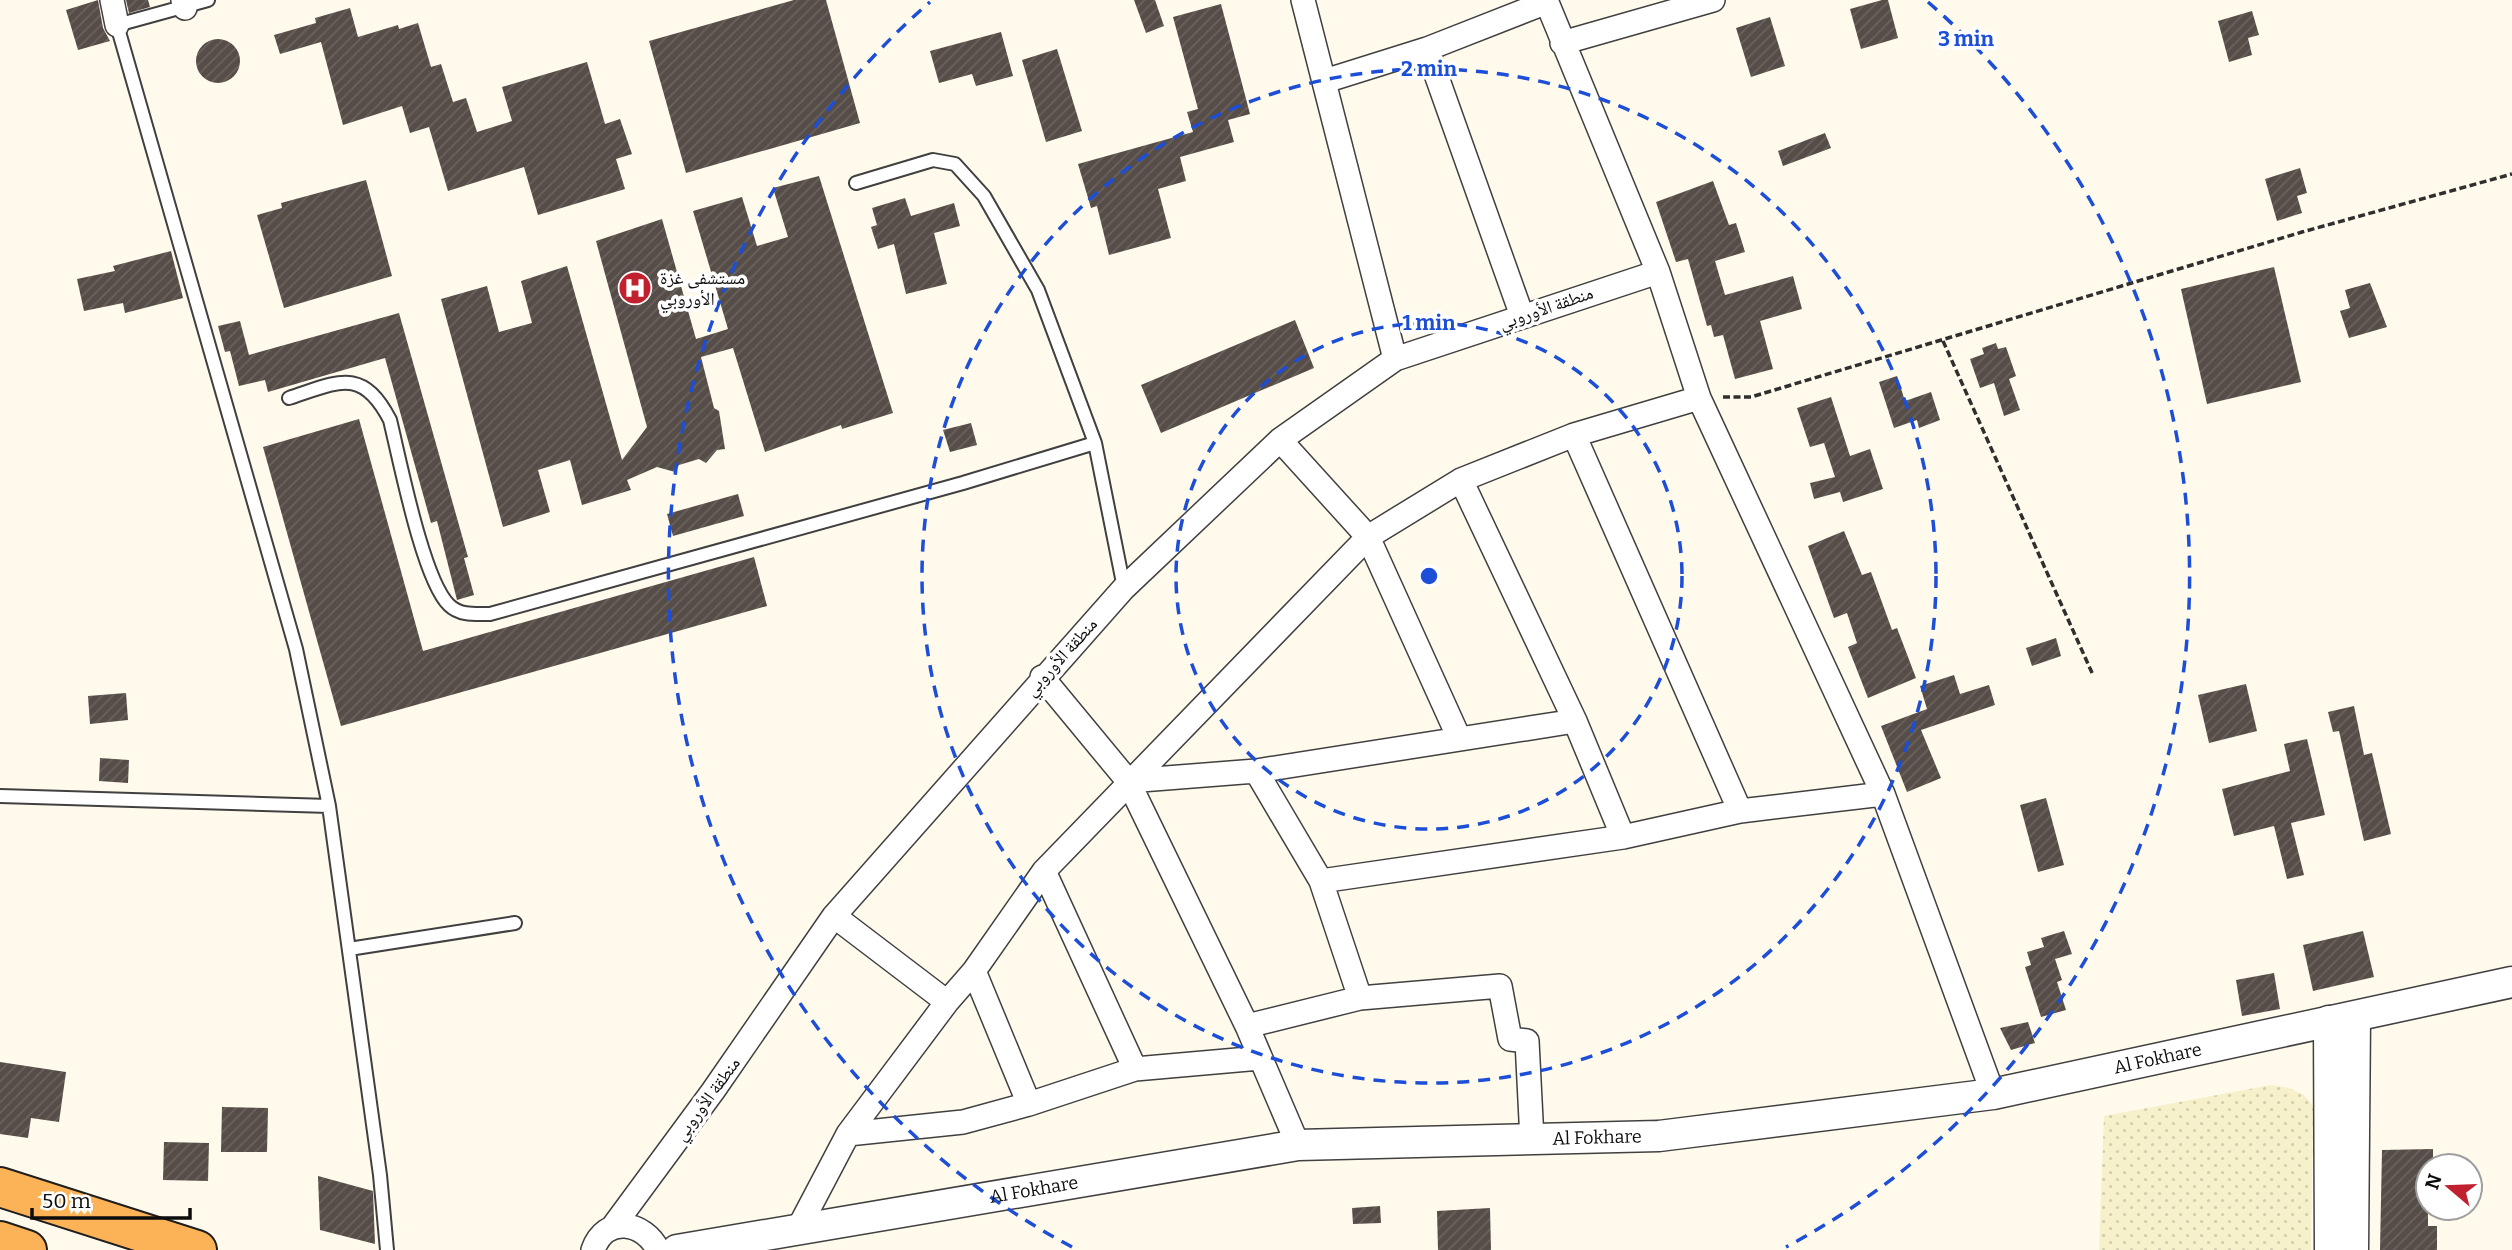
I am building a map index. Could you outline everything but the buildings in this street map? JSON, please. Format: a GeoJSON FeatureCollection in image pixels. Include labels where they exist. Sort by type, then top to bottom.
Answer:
{"type":"FeatureCollection","features":[{"type":"Feature","properties":{"kind":"highway"},"geometry":{"type":"LineString","coordinates":[[0,1187],[197,1250]]}},
{"type":"Feature","properties":{"kind":"highway"},"geometry":{"type":"LineString","coordinates":[[0,1241],[27,1250]]}},
{"type":"Feature","properties":{"kind":"street"},"geometry":{"type":"LineString","coordinates":[[112,0],[117,25]]}},
{"type":"Feature","properties":{"kind":"street"},"geometry":{"type":"LineString","coordinates":[[1303,0],[1395,359]]}},
{"type":"Feature","properties":{"kind":"street"},"geometry":{"type":"LineString","coordinates":[[1562,43],[1713,0]]}},
{"type":"Feature","properties":{"kind":"street"},"geometry":{"type":"LineString","coordinates":[[1325,81],[1427,49],[1547,1],[1658,272],[1699,398],[1883,794],[1993,1094]]}},
{"type":"Feature","properties":{"kind":"street"},"geometry":{"type":"LineString","coordinates":[[1427,49],[1522,316]]}},
{"type":"Feature","properties":{"kind":"street","name":"منطقة الأوروبي"},"geometry":{"type":"LineString","coordinates":[[593,1250],[713,1091],[834,916],[1042,677],[1124,588],[1280,440],[1395,359],[1658,272]]}},
{"type":"Feature","properties":{"kind":"street"},"geometry":{"type":"LineString","coordinates":[[797,1231],[848,1134],[947,1002],[974,971],[1044,871],[1128,781],[1368,537],[1461,480],[1574,435],[1699,398]]}},
{"type":"Feature","properties":{"kind":"street"},"geometry":{"type":"LineString","coordinates":[[1574,435],[1740,811]]}},
{"type":"Feature","properties":{"kind":"street"},"geometry":{"type":"LineString","coordinates":[[1280,440],[1368,537],[1459,738]]}},
{"type":"Feature","properties":{"kind":"street"},"geometry":{"type":"LineString","coordinates":[[1461,480],[1575,721],[1623,837]]}},
{"type":"Feature","properties":{"kind":"street"},"geometry":{"type":"LineString","coordinates":[[1042,677],[1128,781],[1247,1026],[1298,1145]]}},
{"type":"Feature","properties":{"kind":"street"},"geometry":{"type":"LineString","coordinates":[[1128,781],[1256,771],[1575,721]]}},
{"type":"Feature","properties":{"kind":"street"},"geometry":{"type":"LineString","coordinates":[[1256,771],[1321,881],[1360,998]]}},
{"type":"Feature","properties":{"kind":"street"},"geometry":{"type":"LineString","coordinates":[[1321,881],[1623,837],[1740,811],[1883,794]]}},
{"type":"Feature","properties":{"kind":"street"},"geometry":{"type":"LineString","coordinates":[[1044,871],[1135,1069]]}},
{"type":"Feature","properties":{"kind":"street"},"geometry":{"type":"LineString","coordinates":[[834,916],[947,1002]]}},
{"type":"Feature","properties":{"kind":"street"},"geometry":{"type":"LineString","coordinates":[[974,971],[1029,1104]]}},
{"type":"Feature","properties":{"kind":"street","name":"Al Fokhare"},"geometry":{"type":"LineString","coordinates":[[677,1250],[1298,1145],[1659,1136],[1993,1094],[2512,982]]}},
{"type":"Feature","properties":{"kind":"street"},"geometry":{"type":"LineString","coordinates":[[1247,1026],[1360,998],[1500,986],[1510,1039],[1527,1041],[1532,1140]]}},
{"type":"Feature","properties":{"kind":"street"},"geometry":{"type":"LineString","coordinates":[[2330,1250],[2342,1019]]}},
{"type":"Feature","properties":{"kind":"street"},"geometry":{"type":"LineString","coordinates":[[2342,1019],[2353,1250]]}},
{"type":"Feature","properties":{"kind":"street"},"geometry":{"type":"LineString","coordinates":[[848,1134],[962,1122],[1029,1104],[1135,1069],[1260,1058]]}},
{"type":"Feature","properties":{"kind":"street"},"geometry":{"type":"LineString","coordinates":[[612,1228],[634,1226],[644,1231],[658,1250]]}},
{"type":"Feature","properties":{"kind":"lane"},"geometry":{"type":"LineString","coordinates":[[208,0],[184,4],[117,25],[296,649],[329,806],[380,1175],[387,1250]]}},
{"type":"Feature","properties":{"kind":"lane"},"geometry":{"type":"LineString","coordinates":[[856,183],[933,160],[955,164],[984,196],[1038,290],[1095,443],[1124,588]]}},
{"type":"Feature","properties":{"kind":"lane"},"geometry":{"type":"LineString","coordinates":[[289,398],[344,380],[368,388],[378,398],[390,420],[432,580],[449,606],[462,613],[490,614],[964,483],[1095,443]]}},
{"type":"Feature","properties":{"kind":"lane"},"geometry":{"type":"LineString","coordinates":[[0,796],[329,806]]}},
{"type":"Feature","properties":{"kind":"lane"},"geometry":{"type":"LineString","coordinates":[[349,949],[515,923]]}},
{"type":"Feature","properties":{"kind":"path"},"geometry":{"type":"LineString","coordinates":[[1699,398],[1751,397],[2302,232],[2512,174]]}},
{"type":"Feature","properties":{"kind":"path"},"geometry":{"type":"LineString","coordinates":[[1943,341],[2093,675]]}},
{"type":"Feature","properties":{"kind":"shaded area"},"geometry":{"type":"Polygon","coordinates":[[[2271,1085],[2289,1088],[2304,1095],[2313,1106],[2311,1250],[2099,1250],[2104,1116],[2271,1085]]]}},
{"type":"Feature","properties":{"kind":"place","name":"مستشفى غزة الأوروبي"},"geometry":{"type":"Point","coordinates":[635,288]}}]}
